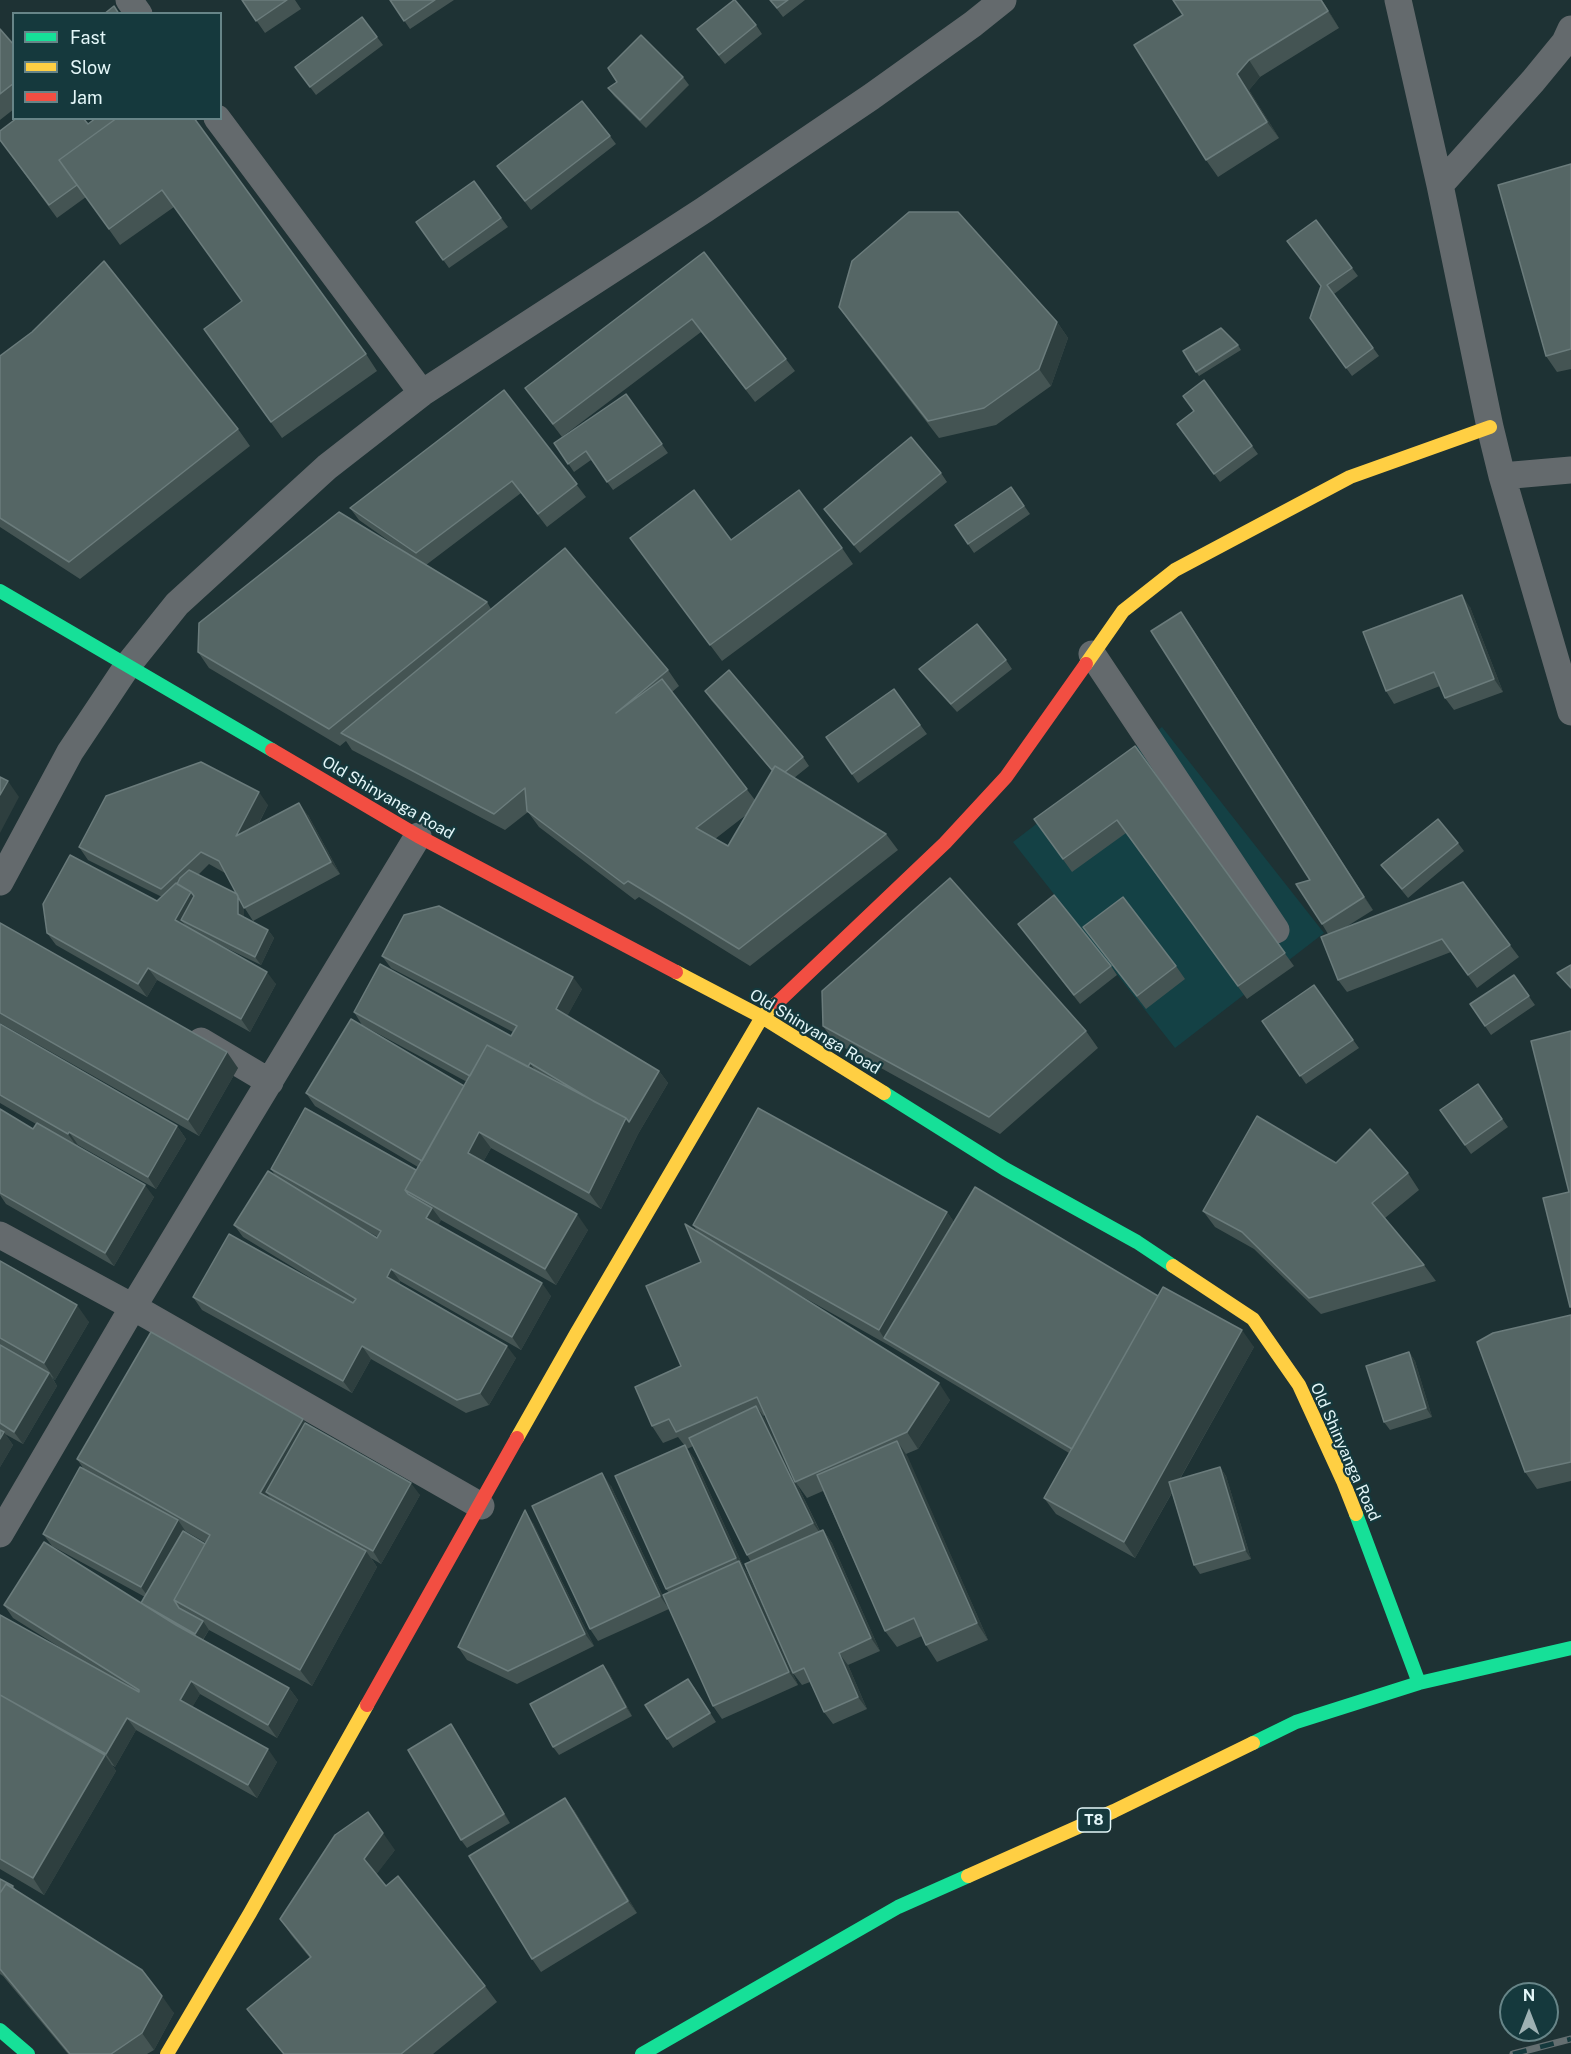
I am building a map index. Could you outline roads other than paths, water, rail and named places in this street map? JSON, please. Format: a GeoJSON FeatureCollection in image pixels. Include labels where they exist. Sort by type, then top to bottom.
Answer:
{"type":"FeatureCollection","features":[{"type":"Feature","properties":{"kind":"main road"},"geometry":{"type":"LineString","coordinates":[[167,2054],[256,1903],[576,1334],[762,1017],[945,843],[1006,777],[1123,611],[1175,570],[1350,477],[1490,427]]}},
{"type":"Feature","properties":{"kind":"main road","name":"Old Shinyanga Road"},"geometry":{"type":"LineString","coordinates":[[0,591],[418,836],[762,1017],[1005,1169],[1137,1242],[1253,1319],[1299,1385],[1343,1482],[1419,1683]]}},
{"type":"Feature","properties":{"kind":"main road","name":"T8"},"geometry":{"type":"LineString","coordinates":[[642,2054],[898,1907],[1114,1811],[1296,1722],[1419,1683],[1571,1648]]}},
{"type":"Feature","properties":{"kind":"main road"},"geometry":{"type":"LineString","coordinates":[[0,2030],[28,2054]]}},
{"type":"Feature","properties":{"kind":"street"},"geometry":{"type":"LineString","coordinates":[[0,882],[70,752],[128,665],[177,604],[327,467],[422,393],[656,242],[871,98],[1003,0]]}},
{"type":"Feature","properties":{"kind":"street"},"geometry":{"type":"LineString","coordinates":[[1398,0],[1440,184],[1490,427],[1502,476],[1571,712]]}},
{"type":"Feature","properties":{"kind":"street"},"geometry":{"type":"LineString","coordinates":[[1440,184],[1546,66],[1565,42],[1571,29]]}},
{"type":"Feature","properties":{"kind":"street"},"geometry":{"type":"LineString","coordinates":[[218,120],[422,393]]}},
{"type":"Feature","properties":{"kind":"street"},"geometry":{"type":"LineString","coordinates":[[1502,476],[1571,470]]}},
{"type":"Feature","properties":{"kind":"street"},"geometry":{"type":"LineString","coordinates":[[1092,654],[1276,930]]}},
{"type":"Feature","properties":{"kind":"street"},"geometry":{"type":"LineString","coordinates":[[0,1534],[133,1307],[418,836]]}},
{"type":"Feature","properties":{"kind":"street"},"geometry":{"type":"LineString","coordinates":[[180,1029],[270,1082]]}},
{"type":"Feature","properties":{"kind":"street"},"geometry":{"type":"LineString","coordinates":[[0,1235],[133,1307],[481,1506]]}},
{"type":"Feature","properties":{"kind":"railway"},"geometry":{"type":"LineString","coordinates":[[1513,2054],[1571,2039]]}}]}
